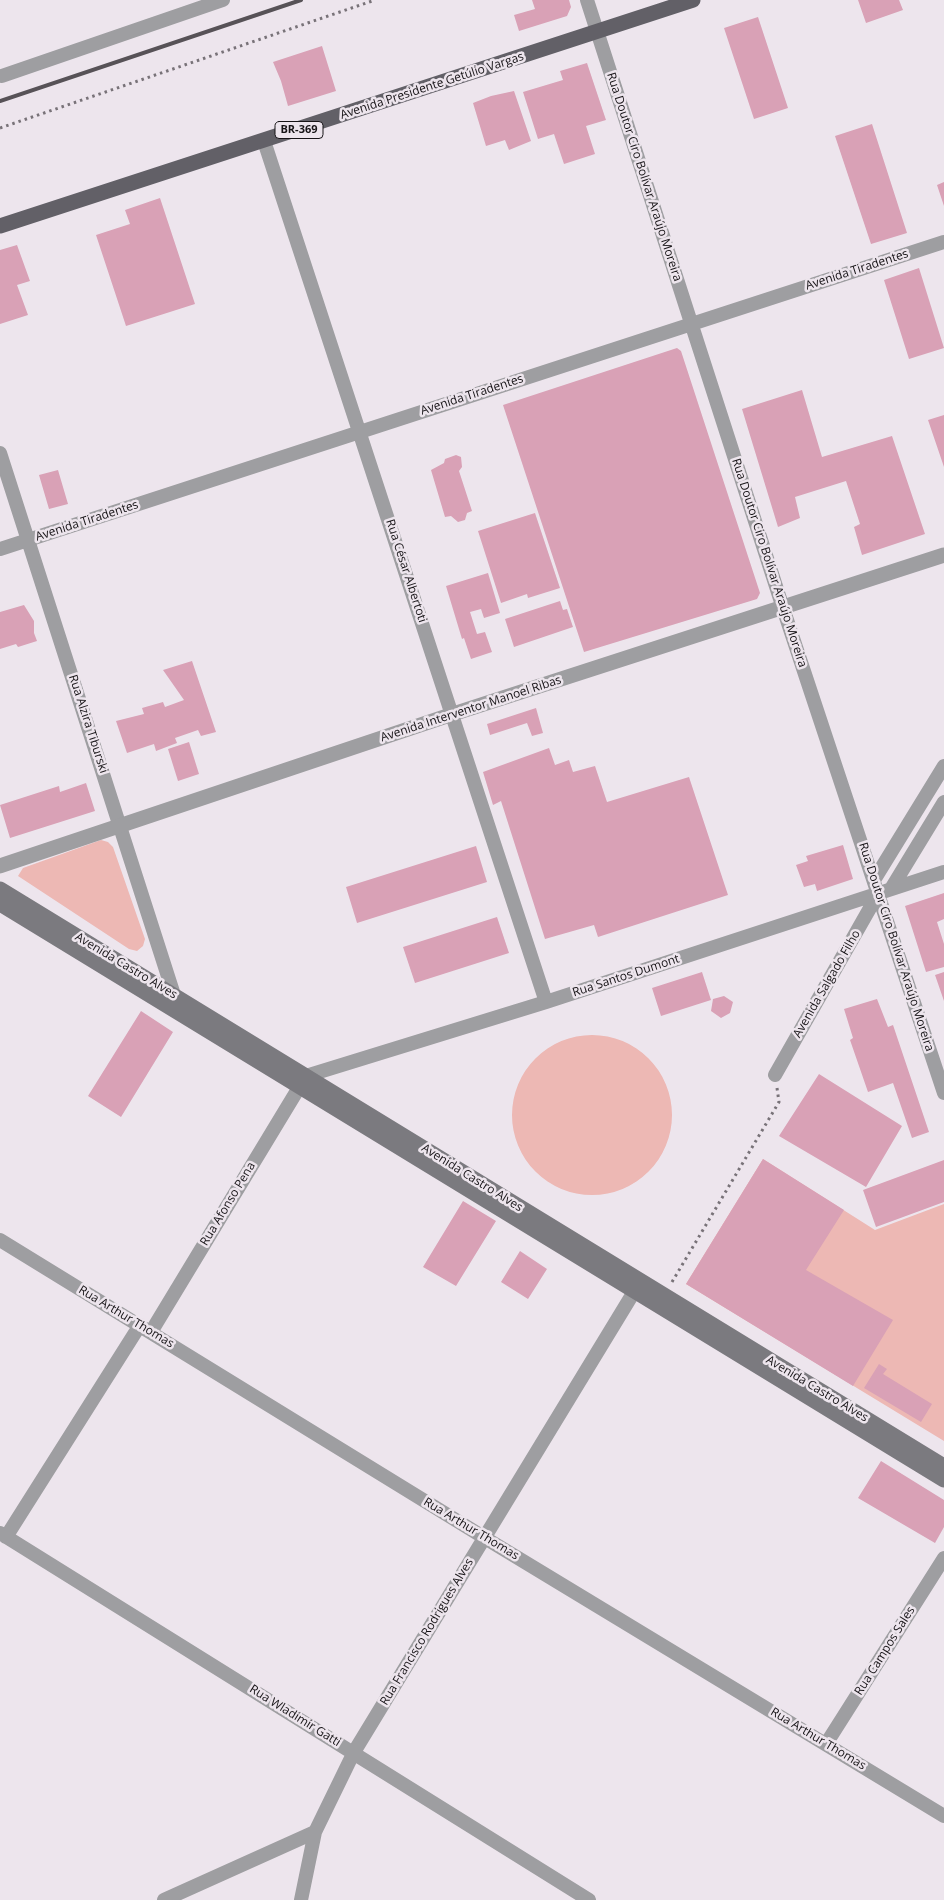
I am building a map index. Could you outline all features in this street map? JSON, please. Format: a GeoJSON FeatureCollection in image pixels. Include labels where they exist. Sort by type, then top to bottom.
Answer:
{"type":"FeatureCollection","features":[{"type":"Feature","properties":{"kind":"main road","name":"Avenida Presidente Getúlio Vargas"},"geometry":{"type":"LineString","coordinates":[[0,226],[693,0]]}},
{"type":"Feature","properties":{"kind":"main road","name":"Avenida Castro Alves"},"geometry":{"type":"LineString","coordinates":[[0,889],[171,1001],[637,1286],[793,1381],[944,1466]]}},
{"type":"Feature","properties":{"kind":"main road","name":"Avenida Castro Alves"},"geometry":{"type":"LineString","coordinates":[[0,904],[171,1001]]}},
{"type":"Feature","properties":{"kind":"main road","name":"Avenida Castro Alves"},"geometry":{"type":"LineString","coordinates":[[637,1286],[664,1296],[944,1480]]}},
{"type":"Feature","properties":{"kind":"street"},"geometry":{"type":"LineString","coordinates":[[2,76],[223,0]]}},
{"type":"Feature","properties":{"kind":"street","name":"Rua Doutor Ciro Bolívar Araújo Moreira"},"geometry":{"type":"LineString","coordinates":[[587,0],[783,608],[874,880],[885,892],[944,1093]]}},
{"type":"Feature","properties":{"kind":"street","name":"Rua César Albertoti"},"geometry":{"type":"LineString","coordinates":[[264,141],[546,1002]]}},
{"type":"Feature","properties":{"kind":"street","name":"Avenida Tiradentes"},"geometry":{"type":"LineString","coordinates":[[0,549],[944,242]]}},
{"type":"Feature","properties":{"kind":"street","name":"Rua Alzira Tiburski"},"geometry":{"type":"LineString","coordinates":[[0,453],[120,825],[171,1001]]}},
{"type":"Feature","properties":{"kind":"street","name":"Avenida Interventor Manoel Ribas"},"geometry":{"type":"LineString","coordinates":[[0,866],[453,714],[944,555]]}},
{"type":"Feature","properties":{"kind":"street"},"geometry":{"type":"LineString","coordinates":[[874,880],[944,766]]}},
{"type":"Feature","properties":{"kind":"street","name":"Avenida Salgado Filho"},"geometry":{"type":"LineString","coordinates":[[775,1075],[885,892],[944,802]]}},
{"type":"Feature","properties":{"kind":"street","name":"Rua Santos Dumont"},"geometry":{"type":"LineString","coordinates":[[302,1081],[944,872]]}},
{"type":"Feature","properties":{"kind":"street","name":"Rua Afonso Pena"},"geometry":{"type":"LineString","coordinates":[[3,1535],[146,1328],[302,1081]]}},
{"type":"Feature","properties":{"kind":"street","name":"Rua Arthur Thomas"},"geometry":{"type":"LineString","coordinates":[[0,1240],[485,1538],[944,1816]]}},
{"type":"Feature","properties":{"kind":"street","name":"Rua Francisco Rodrigues Alves"},"geometry":{"type":"LineString","coordinates":[[300,1900],[314,1832],[354,1752],[637,1286]]}},
{"type":"Feature","properties":{"kind":"street","name":"Rua Wladimir Gatti"},"geometry":{"type":"LineString","coordinates":[[3,1535],[589,1900]]}},
{"type":"Feature","properties":{"kind":"street","name":"Rua Campos Sales"},"geometry":{"type":"LineString","coordinates":[[826,1744],[944,1558]]}},
{"type":"Feature","properties":{"kind":"street"},"geometry":{"type":"LineString","coordinates":[[164,1900],[314,1832]]}},
{"type":"Feature","properties":{"kind":"path"},"geometry":{"type":"LineString","coordinates":[[0,128],[375,0]]}},
{"type":"Feature","properties":{"kind":"path"},"geometry":{"type":"LineString","coordinates":[[664,1296],[779,1102],[775,1075]]}},
{"type":"Feature","properties":{"kind":"shaded area"},"geometry":{"type":"Polygon","coordinates":[[[101,840],[108,842],[113,847],[145,939],[143,946],[137,951],[129,949],[18,876],[23,868],[101,840]]]}},
{"type":"Feature","properties":{"kind":"shaded area"},"geometry":{"type":"Polygon","coordinates":[[[592,1035],[622,1041],[642,1053],[654,1065],[666,1085],[672,1115],[666,1145],[654,1165],[642,1177],[622,1189],[592,1195],[562,1189],[542,1177],[530,1165],[518,1145],[512,1115],[518,1085],[530,1065],[542,1053],[562,1041],[592,1035]]]}},
{"type":"Feature","properties":{"kind":"shaded area"},"geometry":{"type":"Polygon","coordinates":[[[763,1159],[875,1230],[944,1204],[944,1441],[686,1284],[763,1159]]]}},
{"type":"Feature","properties":{"kind":"building"},"geometry":{"type":"Polygon","coordinates":[[[532,0],[569,0],[571,7],[567,16],[519,31],[514,15],[535,9],[532,0]]]}},
{"type":"Feature","properties":{"kind":"building"},"geometry":{"type":"Polygon","coordinates":[[[858,0],[899,0],[903,10],[866,23],[858,0]]]}},
{"type":"Feature","properties":{"kind":"building"},"geometry":{"type":"Polygon","coordinates":[[[758,17],[788,108],[754,119],[724,28],[758,17]]]}},
{"type":"Feature","properties":{"kind":"building"},"geometry":{"type":"Polygon","coordinates":[[[322,46],[336,91],[288,106],[273,62],[322,46]]]}},
{"type":"Feature","properties":{"kind":"building"},"geometry":{"type":"Polygon","coordinates":[[[587,63],[606,120],[586,126],[595,154],[564,164],[554,134],[538,139],[523,92],[563,80],[560,71],[587,63]]]}},
{"type":"Feature","properties":{"kind":"building"},"geometry":{"type":"Polygon","coordinates":[[[514,91],[531,141],[509,150],[505,140],[486,146],[473,103],[491,96],[514,91]]]}},
{"type":"Feature","properties":{"kind":"building"},"geometry":{"type":"Polygon","coordinates":[[[872,124],[907,233],[871,244],[835,136],[872,124]]]}},
{"type":"Feature","properties":{"kind":"building"},"geometry":{"type":"Polygon","coordinates":[[[944,182],[944,206],[937,185],[944,182]]]}},
{"type":"Feature","properties":{"kind":"building"},"geometry":{"type":"Polygon","coordinates":[[[160,198],[195,304],[126,326],[96,235],[130,224],[125,210],[160,198]]]}},
{"type":"Feature","properties":{"kind":"building"},"geometry":{"type":"Polygon","coordinates":[[[17,245],[30,281],[17,285],[28,315],[0,324],[0,250],[17,245]]]}},
{"type":"Feature","properties":{"kind":"building"},"geometry":{"type":"Polygon","coordinates":[[[919,268],[944,348],[909,359],[884,280],[919,268]]]}},
{"type":"Feature","properties":{"kind":"building"},"geometry":{"type":"Polygon","coordinates":[[[677,348],[681,351],[760,593],[757,599],[584,652],[503,405],[677,348]]]}},
{"type":"Feature","properties":{"kind":"building"},"geometry":{"type":"Polygon","coordinates":[[[802,390],[822,457],[892,436],[925,534],[862,555],[854,527],[860,524],[846,481],[795,497],[800,518],[778,527],[742,409],[802,390]]]}},
{"type":"Feature","properties":{"kind":"building"},"geometry":{"type":"Polygon","coordinates":[[[944,415],[944,467],[928,420],[944,415]]]}},
{"type":"Feature","properties":{"kind":"building"},"geometry":{"type":"Polygon","coordinates":[[[456,455],[461,457],[462,467],[459,471],[472,511],[467,513],[465,520],[458,522],[451,516],[445,517],[431,470],[444,463],[445,459],[456,455]]]}},
{"type":"Feature","properties":{"kind":"building"},"geometry":{"type":"Polygon","coordinates":[[[58,470],[68,504],[49,509],[39,475],[58,470]]]}},
{"type":"Feature","properties":{"kind":"building"},"geometry":{"type":"Polygon","coordinates":[[[535,513],[560,588],[528,598],[527,594],[501,603],[478,531],[535,513]]]}},
{"type":"Feature","properties":{"kind":"building"},"geometry":{"type":"Polygon","coordinates":[[[488,573],[500,613],[484,618],[481,609],[470,612],[477,634],[485,632],[492,652],[471,659],[464,638],[462,639],[446,586],[488,573]]]}},
{"type":"Feature","properties":{"kind":"building"},"geometry":{"type":"Polygon","coordinates":[[[560,601],[563,610],[567,609],[573,627],[514,647],[505,619],[560,601]]]}},
{"type":"Feature","properties":{"kind":"building"},"geometry":{"type":"Polygon","coordinates":[[[24,605],[34,621],[34,633],[37,641],[18,647],[16,644],[0,649],[0,612],[24,605]]]}},
{"type":"Feature","properties":{"kind":"building"},"geometry":{"type":"Polygon","coordinates":[[[192,661],[216,732],[201,736],[198,730],[175,738],[177,743],[156,751],[154,744],[127,753],[116,721],[144,714],[142,708],[163,702],[165,707],[184,700],[163,670],[192,661]]]}},
{"type":"Feature","properties":{"kind":"building"},"geometry":{"type":"Polygon","coordinates":[[[536,708],[543,733],[532,736],[527,723],[490,735],[487,724],[536,708]]]}},
{"type":"Feature","properties":{"kind":"building"},"geometry":{"type":"Polygon","coordinates":[[[189,742],[199,774],[178,781],[168,749],[189,742]]]}},
{"type":"Feature","properties":{"kind":"building"},"geometry":{"type":"Polygon","coordinates":[[[549,748],[555,765],[569,760],[573,772],[595,766],[607,802],[689,777],[728,895],[598,937],[594,925],[545,939],[501,801],[493,805],[483,772],[549,748]]]}},
{"type":"Feature","properties":{"kind":"building"},"geometry":{"type":"Polygon","coordinates":[[[86,783],[95,811],[10,838],[0,805],[59,786],[60,792],[86,783]]]}},
{"type":"Feature","properties":{"kind":"building"},"geometry":{"type":"Polygon","coordinates":[[[843,845],[853,879],[817,891],[815,884],[804,887],[796,865],[808,861],[806,856],[843,845]]]}},
{"type":"Feature","properties":{"kind":"building"},"geometry":{"type":"Polygon","coordinates":[[[476,846],[487,882],[357,923],[346,887],[476,846]]]}},
{"type":"Feature","properties":{"kind":"building"},"geometry":{"type":"Polygon","coordinates":[[[944,893],[944,919],[937,922],[944,944],[944,967],[926,972],[905,906],[944,893]]]}},
{"type":"Feature","properties":{"kind":"building"},"geometry":{"type":"Polygon","coordinates":[[[497,917],[509,953],[415,983],[403,947],[497,917]]]}},
{"type":"Feature","properties":{"kind":"building"},"geometry":{"type":"Polygon","coordinates":[[[702,972],[711,1000],[661,1016],[652,988],[702,972]]]}},
{"type":"Feature","properties":{"kind":"building"},"geometry":{"type":"Polygon","coordinates":[[[944,972],[944,1001],[935,975],[944,972]]]}},
{"type":"Feature","properties":{"kind":"building"},"geometry":{"type":"Polygon","coordinates":[[[724,996],[733,1002],[730,1013],[721,1018],[711,1011],[713,999],[724,996]]]}},
{"type":"Feature","properties":{"kind":"building"},"geometry":{"type":"Polygon","coordinates":[[[877,999],[888,1027],[893,1025],[929,1132],[912,1138],[893,1083],[868,1092],[850,1040],[853,1038],[844,1009],[877,999]]]}},
{"type":"Feature","properties":{"kind":"building"},"geometry":{"type":"Polygon","coordinates":[[[141,1011],[173,1032],[121,1117],[88,1096],[141,1011]]]}},
{"type":"Feature","properties":{"kind":"building"},"geometry":{"type":"Polygon","coordinates":[[[819,1074],[902,1126],[866,1187],[779,1136],[819,1074]]]}},
{"type":"Feature","properties":{"kind":"building"},"geometry":{"type":"Polygon","coordinates":[[[763,1159],[844,1210],[806,1270],[893,1320],[853,1386],[686,1284],[763,1159]]]}},
{"type":"Feature","properties":{"kind":"building"},"geometry":{"type":"Polygon","coordinates":[[[944,1160],[944,1202],[876,1227],[863,1190],[944,1160]]]}},
{"type":"Feature","properties":{"kind":"building"},"geometry":{"type":"Polygon","coordinates":[[[463,1201],[496,1221],[456,1286],[423,1267],[463,1201]]]}},
{"type":"Feature","properties":{"kind":"building"},"geometry":{"type":"Polygon","coordinates":[[[520,1251],[547,1269],[528,1299],[501,1282],[520,1251]]]}},
{"type":"Feature","properties":{"kind":"building"},"geometry":{"type":"Polygon","coordinates":[[[879,1364],[887,1369],[883,1374],[932,1404],[921,1422],[864,1388],[879,1364]]]}},
{"type":"Feature","properties":{"kind":"building"},"geometry":{"type":"Polygon","coordinates":[[[881,1461],[944,1500],[944,1527],[935,1543],[858,1498],[881,1461]]]}},
{"type":"Feature","properties":{"kind":"railway"},"geometry":{"type":"LineString","coordinates":[[0,101],[301,0]]}}]}
